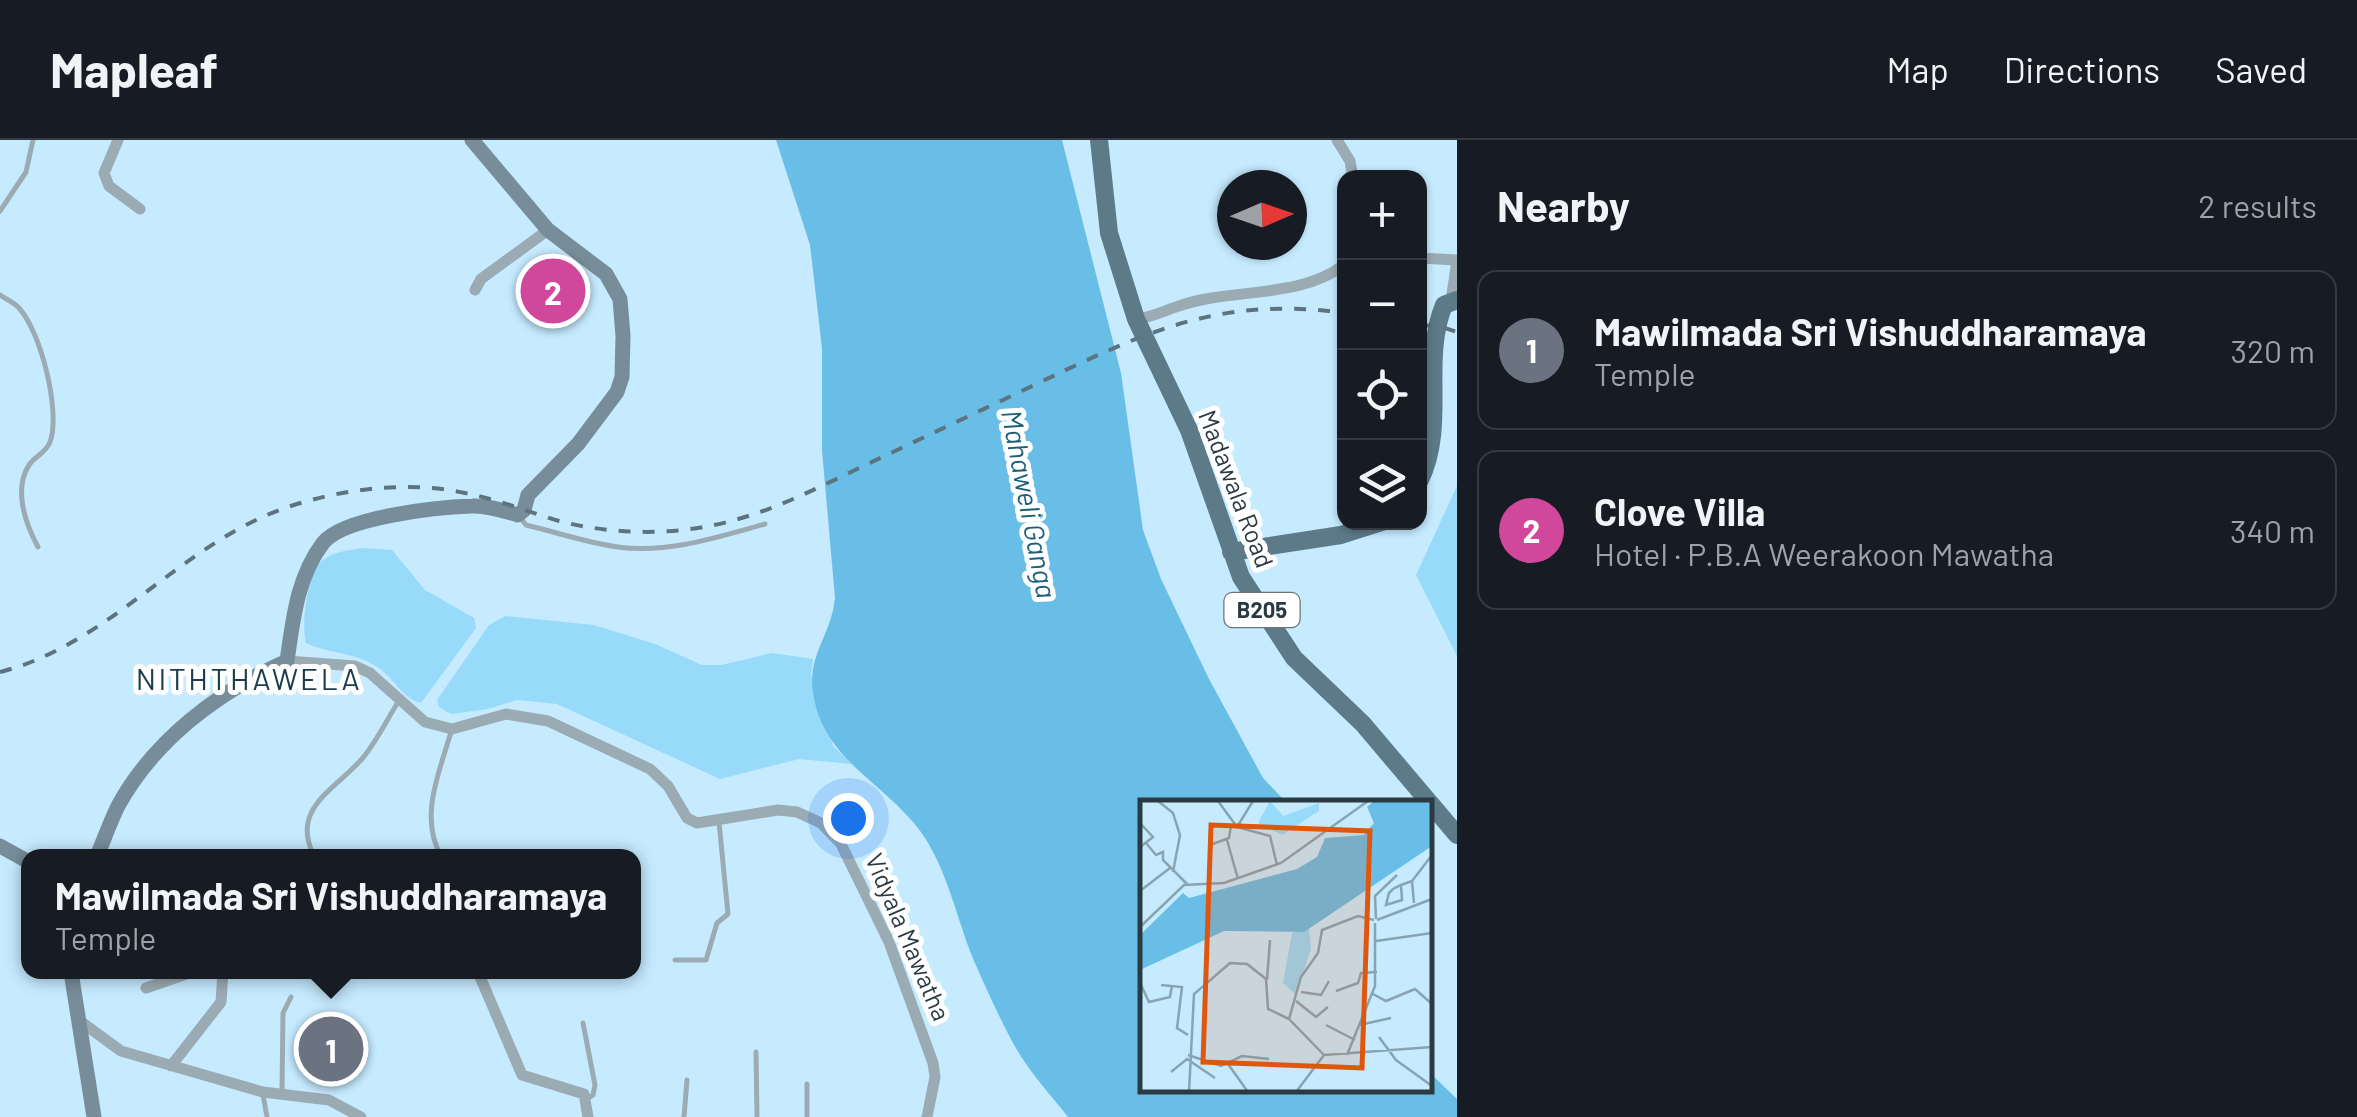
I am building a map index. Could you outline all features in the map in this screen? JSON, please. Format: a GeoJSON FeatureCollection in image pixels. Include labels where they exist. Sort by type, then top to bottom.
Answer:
{"type":"FeatureCollection","features":[{"type":"Feature","properties":{"kind":"main road","name":"Madawala Road"},"geometry":{"type":"LineString","coordinates":[[1098,140],[1109,233],[1136,319],[1189,430],[1248,590],[1294,658],[1363,724],[1427,800]]}},
{"type":"Feature","properties":{"kind":"main road"},"geometry":{"type":"LineString","coordinates":[[1427,459],[1433,441],[1440,318],[1442,308],[1454,300]]}},
{"type":"Feature","properties":{"kind":"main road"},"geometry":{"type":"LineString","coordinates":[[1231,552],[1356,530]]}},
{"type":"Feature","properties":{"kind":"main road","name":"Madawala Road"},"geometry":{"type":"LineString","coordinates":[[1432,806],[1457,836]]}},
{"type":"Feature","properties":{"kind":"street"},"geometry":{"type":"LineString","coordinates":[[118,140],[104,173],[109,186],[140,209]]}},
{"type":"Feature","properties":{"kind":"street"},"geometry":{"type":"LineString","coordinates":[[286,661],[297,598],[311,562],[326,539],[340,528],[418,512],[476,506],[518,515],[524,510],[528,495],[588,431],[616,392],[622,376],[622,318],[615,284],[548,230],[472,140]]}},
{"type":"Feature","properties":{"kind":"street"},"geometry":{"type":"LineString","coordinates":[[1337,140],[1352,170]]}},
{"type":"Feature","properties":{"kind":"street"},"geometry":{"type":"LineString","coordinates":[[475,290],[481,279],[548,230]]}},
{"type":"Feature","properties":{"kind":"street"},"geometry":{"type":"LineString","coordinates":[[1427,258],[1457,260],[1454,300]]}},
{"type":"Feature","properties":{"kind":"street"},"geometry":{"type":"LineString","coordinates":[[1136,319],[1156,317],[1182,304],[1305,283],[1337,270]]}},
{"type":"Feature","properties":{"kind":"street"},"geometry":{"type":"LineString","coordinates":[[100,849],[119,805],[162,747],[232,689],[286,661],[355,666],[370,673],[425,722],[452,730],[506,714],[548,721],[650,769],[668,786],[688,818],[697,823],[720,822]]}},
{"type":"Feature","properties":{"kind":"street","name":"Vidyala Mawatha"},"geometry":{"type":"LineString","coordinates":[[720,822],[778,810],[797,812],[821,823],[842,844],[889,942],[932,1063],[936,1077],[927,1117]]}},
{"type":"Feature","properties":{"kind":"street"},"geometry":{"type":"LineString","coordinates":[[73,979],[94,1117]]}},
{"type":"Feature","properties":{"kind":"street"},"geometry":{"type":"LineString","coordinates":[[146,988],[172,979]]}},
{"type":"Feature","properties":{"kind":"street"},"geometry":{"type":"LineString","coordinates":[[171,1066],[220,1002],[222,979]]}},
{"type":"Feature","properties":{"kind":"street"},"geometry":{"type":"LineString","coordinates":[[481,979],[522,1075],[584,1094],[588,1117]]}},
{"type":"Feature","properties":{"kind":"street"},"geometry":{"type":"LineString","coordinates":[[80,1021],[121,1051],[263,1092],[329,1100],[360,1117]]}},
{"type":"Feature","properties":{"kind":"lane"},"geometry":{"type":"LineString","coordinates":[[0,211],[26,172],[32,140]]}},
{"type":"Feature","properties":{"kind":"lane"},"geometry":{"type":"LineString","coordinates":[[0,295],[19,307],[37,338],[49,379],[52,434],[48,448],[28,466],[22,492],[25,523],[38,547]]}},
{"type":"Feature","properties":{"kind":"lane"},"geometry":{"type":"LineString","coordinates":[[518,515],[526,524],[618,548],[653,549],[712,539],[765,524]]}},
{"type":"Feature","properties":{"kind":"lane"},"geometry":{"type":"LineString","coordinates":[[310,849],[305,840],[306,828],[316,802],[363,758],[400,699]]}},
{"type":"Feature","properties":{"kind":"lane"},"geometry":{"type":"LineString","coordinates":[[439,849],[431,830],[432,796],[452,730]]}},
{"type":"Feature","properties":{"kind":"lane"},"geometry":{"type":"LineString","coordinates":[[675,960],[706,960],[716,923],[728,914],[720,822]]}},
{"type":"Feature","properties":{"kind":"lane"},"geometry":{"type":"LineString","coordinates":[[282,1094],[283,1014],[290,997]]}},
{"type":"Feature","properties":{"kind":"lane"},"geometry":{"type":"LineString","coordinates":[[584,1023],[595,1086],[593,1095],[586,1099]]}},
{"type":"Feature","properties":{"kind":"lane"},"geometry":{"type":"LineString","coordinates":[[756,1052],[757,1117]]}},
{"type":"Feature","properties":{"kind":"lane"},"geometry":{"type":"LineString","coordinates":[[684,1117],[688,1080]]}},
{"type":"Feature","properties":{"kind":"lane"},"geometry":{"type":"LineString","coordinates":[[807,1084],[807,1117]]}},
{"type":"Feature","properties":{"kind":"lane"},"geometry":{"type":"LineString","coordinates":[[263,1092],[267,1117]]}},
{"type":"Feature","properties":{"kind":"shaded area"},"geometry":{"type":"Polygon","coordinates":[[[1457,486],[1457,656],[1416,575],[1457,486]]]}},
{"type":"Feature","properties":{"kind":"shaded area"},"geometry":{"type":"Polygon","coordinates":[[[364,548],[392,550],[425,590],[474,618],[476,628],[421,703],[408,697],[369,662],[306,643],[306,603],[319,564],[340,552],[364,548]]]}},
{"type":"Feature","properties":{"kind":"shaded area"},"geometry":{"type":"Polygon","coordinates":[[[505,616],[594,625],[655,644],[702,665],[721,665],[772,653],[813,659],[811,675],[833,746],[852,764],[799,759],[720,779],[557,704],[517,700],[451,714],[439,707],[437,700],[489,625],[505,616]]]}},
{"type":"Feature","properties":{"kind":"water","name":"Mahaweli Ganga"},"geometry":{"type":"Polygon","coordinates":[[[776,140],[1062,140],[1121,373],[1143,530],[1161,579],[1209,679],[1263,778],[1286,800],[1140,800],[1140,1092],[1432,1092],[1432,1075],[1457,1099],[1457,1117],[1068,1117],[1028,1068],[984,983],[934,853],[913,822],[844,756],[816,707],[812,675],[835,598],[822,450],[822,348],[810,245],[776,140]]]}},
{"type":"Feature","properties":{"kind":"railway"},"geometry":{"type":"LineString","coordinates":[[0,672],[78,639],[182,565],[254,521],[315,499],[379,488],[423,487],[477,496],[559,521],[601,529],[645,532],[710,526],[796,498],[1143,336],[1217,315],[1256,310],[1337,312]]}},
{"type":"Feature","properties":{"kind":"railway"},"geometry":{"type":"LineString","coordinates":[[1427,325],[1457,332]]}},
{"type":"Feature","properties":{"kind":"place","name":"Clove Villa"},"geometry":{"type":"Point","coordinates":[553,291]}},
{"type":"Feature","properties":{"kind":"place","name":"Mawilmada Sri Vishuddharamaya"},"geometry":{"type":"Point","coordinates":[331,1049]}},
{"type":"Feature","properties":{"kind":"district","name":"NITHTHAWELA"},"geometry":{"type":"Point","coordinates":[249,680]}}]}
